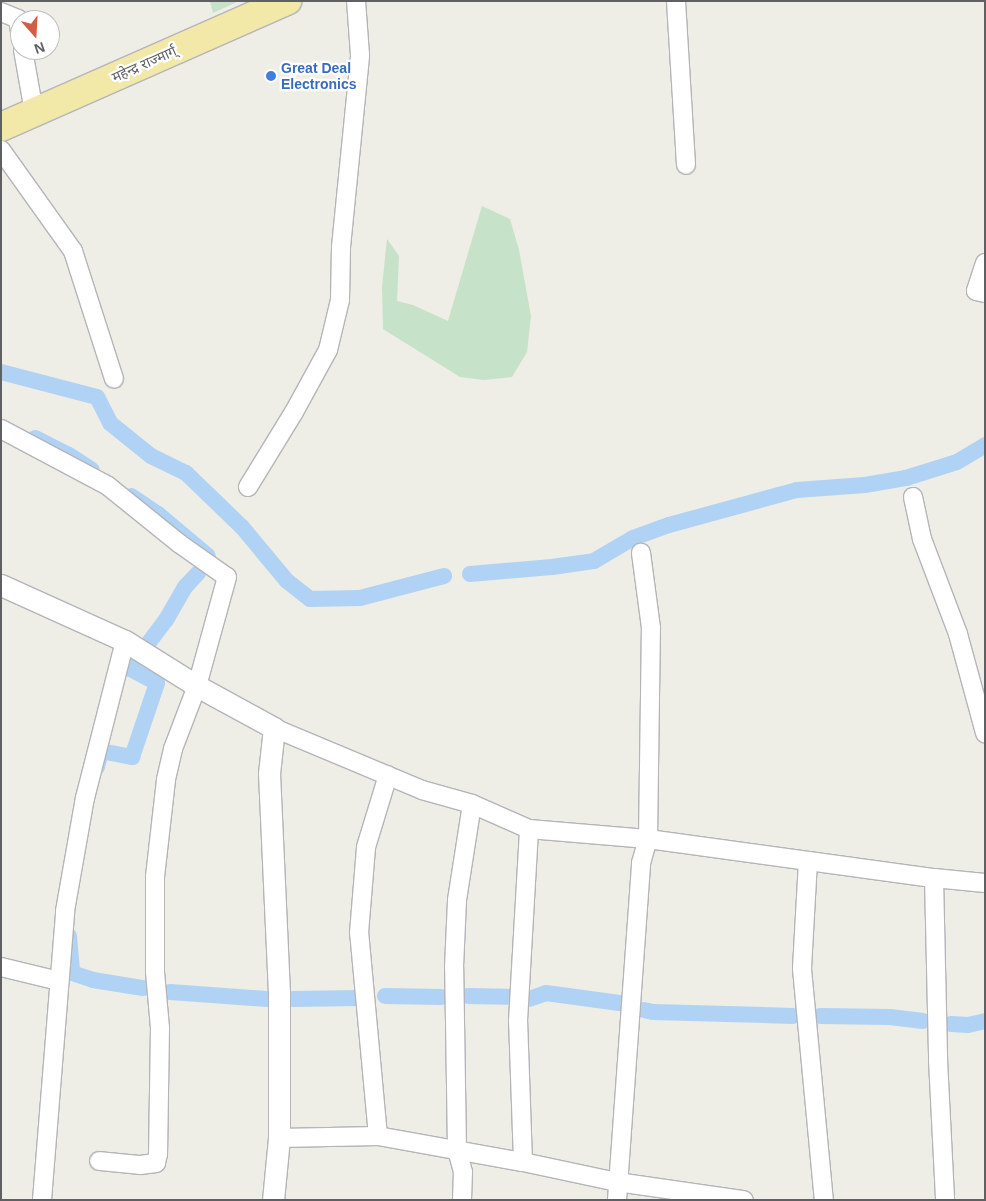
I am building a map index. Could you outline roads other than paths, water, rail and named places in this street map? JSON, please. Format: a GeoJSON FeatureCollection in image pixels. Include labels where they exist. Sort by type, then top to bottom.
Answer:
{"type":"FeatureCollection","features":[{"type":"Feature","properties":{"kind":"highway","name":"महेन्द्र राज्मार्ग्"},"geometry":{"type":"LineString","coordinates":[[1,126],[287,1]]}},
{"type":"Feature","properties":{"kind":"street"},"geometry":{"type":"LineString","coordinates":[[248,487],[294,412],[328,350],[340,300],[341,247],[360,55],[356,1]]}},
{"type":"Feature","properties":{"kind":"street"},"geometry":{"type":"LineString","coordinates":[[676,1],[686,166]]}},
{"type":"Feature","properties":{"kind":"street"},"geometry":{"type":"LineString","coordinates":[[25,60],[34,112]]}},
{"type":"Feature","properties":{"kind":"street"},"geometry":{"type":"LineString","coordinates":[[1,150],[72,251],[114,379]]}},
{"type":"Feature","properties":{"kind":"street"},"geometry":{"type":"LineString","coordinates":[[985,262],[976,291],[985,293]]}},
{"type":"Feature","properties":{"kind":"street"},"geometry":{"type":"LineString","coordinates":[[1,429],[108,486],[180,544],[227,577],[197,686],[173,748],[168,772],[155,877],[155,972],[160,1028],[158,1154],[156,1163],[140,1165],[98,1161]]}},
{"type":"Feature","properties":{"kind":"street"},"geometry":{"type":"LineString","coordinates":[[913,497],[922,539],[958,634],[985,733]]}},
{"type":"Feature","properties":{"kind":"street"},"geometry":{"type":"LineString","coordinates":[[617,1200],[641,863],[648,838],[651,628],[641,553]]}},
{"type":"Feature","properties":{"kind":"street"},"geometry":{"type":"LineString","coordinates":[[1,585],[125,641],[197,686],[274,728],[422,790],[472,804],[529,829],[648,838],[934,878],[985,883]]}},
{"type":"Feature","properties":{"kind":"street"},"geometry":{"type":"LineString","coordinates":[[42,1200],[64,911],[85,798],[125,641]]}},
{"type":"Feature","properties":{"kind":"street"},"geometry":{"type":"LineString","coordinates":[[273,1200],[279,1138],[279,992],[269,773],[274,728]]}},
{"type":"Feature","properties":{"kind":"street"},"geometry":{"type":"LineString","coordinates":[[378,1136],[359,934],[366,847],[388,775]]}},
{"type":"Feature","properties":{"kind":"street"},"geometry":{"type":"LineString","coordinates":[[462,1200],[463,1172],[457,1149],[454,967],[457,900],[472,804]]}},
{"type":"Feature","properties":{"kind":"street"},"geometry":{"type":"LineString","coordinates":[[523,1162],[518,1021],[529,829]]}},
{"type":"Feature","properties":{"kind":"street"},"geometry":{"type":"LineString","coordinates":[[808,861],[802,969],[824,1200]]}},
{"type":"Feature","properties":{"kind":"street"},"geometry":{"type":"LineString","coordinates":[[934,878],[938,1060],[945,1200]]}},
{"type":"Feature","properties":{"kind":"street"},"geometry":{"type":"LineString","coordinates":[[1,967],[60,981]]}},
{"type":"Feature","properties":{"kind":"street"},"geometry":{"type":"LineString","coordinates":[[279,1138],[378,1136],[457,1149],[617,1182],[744,1200]]}},
{"type":"Feature","properties":{"kind":"waterway"},"geometry":{"type":"LineString","coordinates":[[1,372],[97,397],[110,423],[151,456],[186,473],[242,527],[287,581],[310,599],[360,598],[444,576]]}},
{"type":"Feature","properties":{"kind":"waterway"},"geometry":{"type":"LineString","coordinates":[[35,438],[69,455],[92,470]]}},
{"type":"Feature","properties":{"kind":"waterway"},"geometry":{"type":"LineString","coordinates":[[470,574],[552,567],[594,561],[633,538],[669,525],[797,490],[865,485],[906,478],[957,462],[985,445]]}},
{"type":"Feature","properties":{"kind":"waterway"},"geometry":{"type":"LineString","coordinates":[[131,496],[158,514],[208,556]]}},
{"type":"Feature","properties":{"kind":"waterway"},"geometry":{"type":"LineString","coordinates":[[150,641],[166,620],[185,587],[198,573]]}},
{"type":"Feature","properties":{"kind":"waterway"},"geometry":{"type":"LineString","coordinates":[[97,767],[101,751],[132,757],[157,683],[131,669],[135,663]]}},
{"type":"Feature","properties":{"kind":"waterway"},"geometry":{"type":"LineString","coordinates":[[69,936],[72,973],[93,980],[143,988]]}},
{"type":"Feature","properties":{"kind":"waterway"},"geometry":{"type":"LineString","coordinates":[[170,992],[267,999]]}},
{"type":"Feature","properties":{"kind":"waterway"},"geometry":{"type":"LineString","coordinates":[[529,999],[546,993],[619,1003]]}},
{"type":"Feature","properties":{"kind":"waterway"},"geometry":{"type":"LineString","coordinates":[[385,996],[441,997]]}},
{"type":"Feature","properties":{"kind":"waterway"},"geometry":{"type":"LineString","coordinates":[[468,996],[507,997]]}},
{"type":"Feature","properties":{"kind":"waterway"},"geometry":{"type":"LineString","coordinates":[[293,999],[359,998]]}},
{"type":"Feature","properties":{"kind":"waterway"},"geometry":{"type":"LineString","coordinates":[[644,1010],[653,1012],[793,1016]]}},
{"type":"Feature","properties":{"kind":"waterway"},"geometry":{"type":"LineString","coordinates":[[820,1016],[890,1017],[923,1021]]}},
{"type":"Feature","properties":{"kind":"waterway"},"geometry":{"type":"LineString","coordinates":[[951,1024],[968,1025],[985,1021]]}},
{"type":"Feature","properties":{"kind":"place","name":"Great Deal Electronics"},"geometry":{"type":"Point","coordinates":[271,76]}}]}
